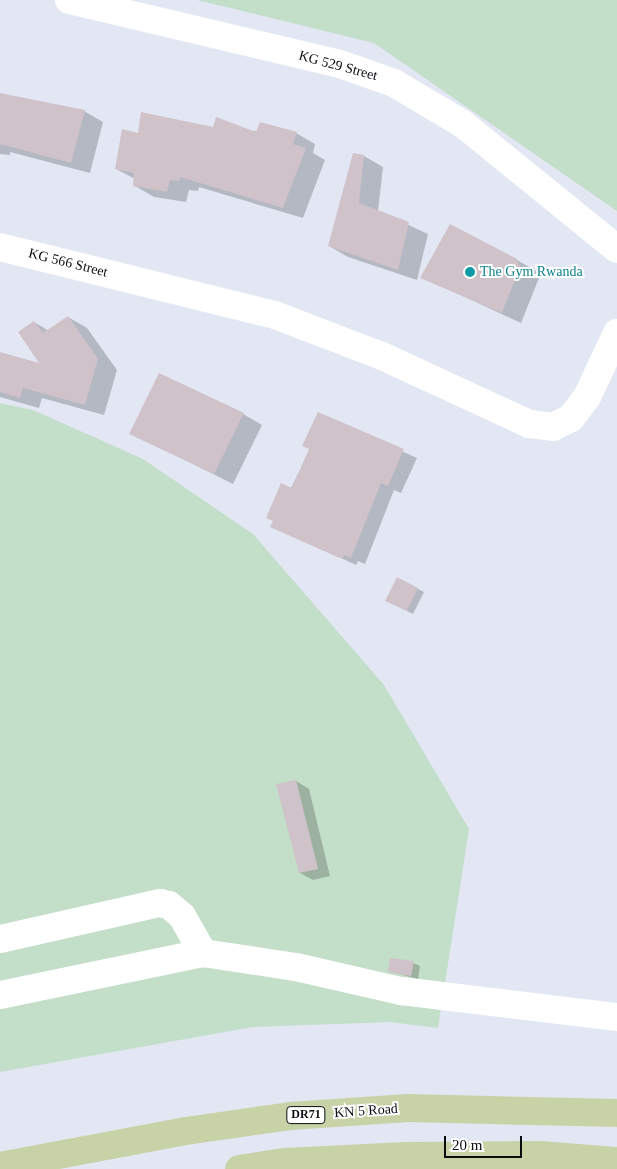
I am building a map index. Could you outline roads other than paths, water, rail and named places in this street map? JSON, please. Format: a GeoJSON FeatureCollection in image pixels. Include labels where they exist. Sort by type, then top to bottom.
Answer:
{"type":"FeatureCollection","features":[{"type":"Feature","properties":{"kind":"main road","name":"KN 5 Road"},"geometry":{"type":"LineString","coordinates":[[0,1166],[186,1131],[290,1116],[408,1108],[617,1113]]}},
{"type":"Feature","properties":{"kind":"main road"},"geometry":{"type":"LineString","coordinates":[[239,1169],[285,1162],[406,1156],[540,1155],[617,1161]]}},
{"type":"Feature","properties":{"kind":"street","name":"KG 529 Street"},"geometry":{"type":"LineString","coordinates":[[69,0],[340,64],[394,83],[463,124],[617,249]]}},
{"type":"Feature","properties":{"kind":"street","name":"KG 566 Street"},"geometry":{"type":"LineString","coordinates":[[0,247],[275,315],[382,356],[529,424],[553,427],[572,418],[587,397],[617,333]]}},
{"type":"Feature","properties":{"kind":"street"},"geometry":{"type":"LineString","coordinates":[[0,939],[160,904],[169,905],[182,916],[203,953]]}},
{"type":"Feature","properties":{"kind":"street"},"geometry":{"type":"LineString","coordinates":[[0,995],[203,953],[296,967],[401,991],[617,1017]]}},
{"type":"Feature","properties":{"kind":"place","name":"The Gym Rwanda"},"geometry":{"type":"Point","coordinates":[470,272]}}]}
